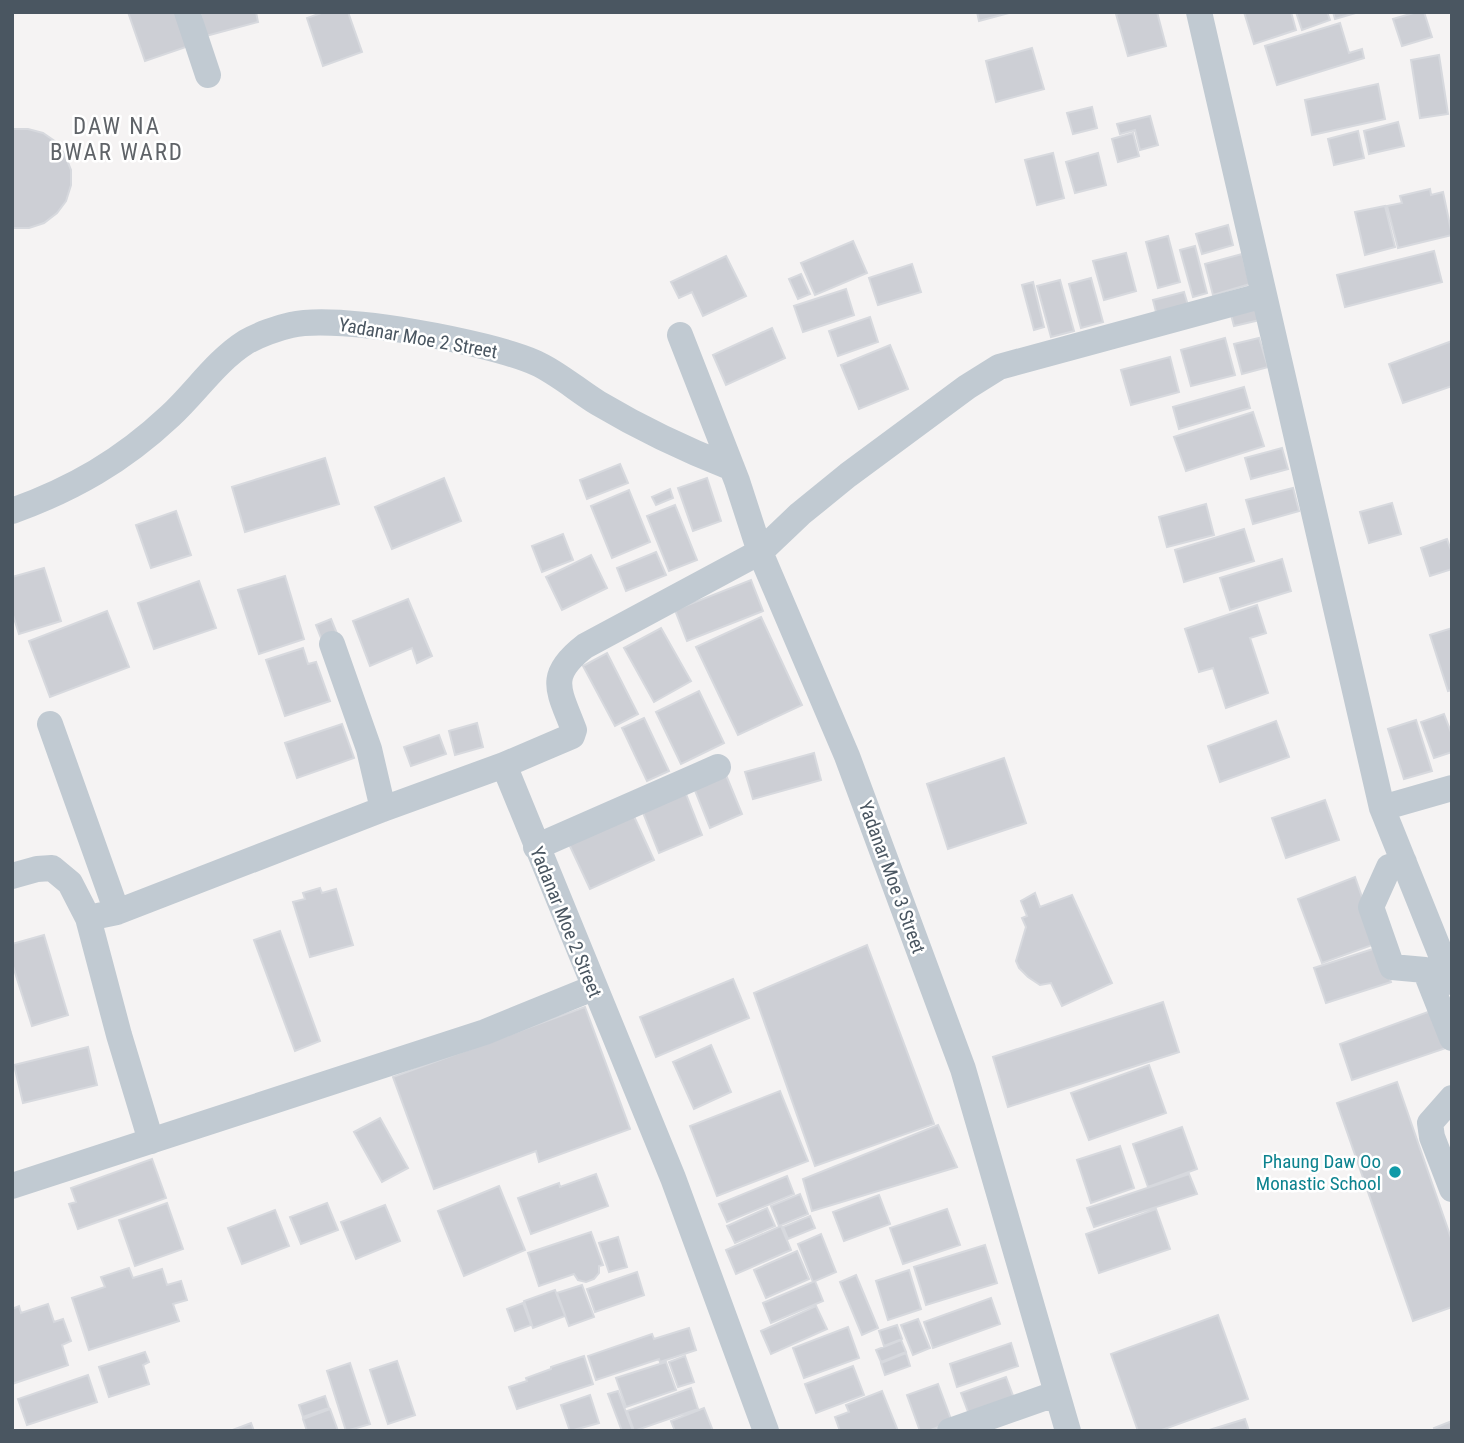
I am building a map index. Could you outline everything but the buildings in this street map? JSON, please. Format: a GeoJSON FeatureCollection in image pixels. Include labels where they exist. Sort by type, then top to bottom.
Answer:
{"type":"FeatureCollection","features":[{"type":"Feature","properties":{"kind":"street"},"geometry":{"type":"LineString","coordinates":[[187,12],[208,75]]}},
{"type":"Feature","properties":{"kind":"street"},"geometry":{"type":"LineString","coordinates":[[1199,12],[1382,808],[1452,982]]}},
{"type":"Feature","properties":{"kind":"street"},"geometry":{"type":"LineString","coordinates":[[88,918],[117,912],[503,765],[572,736],[574,730],[559,681],[563,666],[571,657],[585,646],[760,552],[800,513],[967,387],[999,367],[1264,295]]}},
{"type":"Feature","properties":{"kind":"street","name":"Yadanar Moe 2 Street"},"geometry":{"type":"LineString","coordinates":[[12,511],[66,490],[129,453],[172,414],[225,358],[247,341],[290,325],[314,323],[347,323],[443,338],[515,355],[536,363],[597,403],[687,450],[732,468]]}},
{"type":"Feature","properties":{"kind":"street","name":"Yadanar Moe 3 Street"},"geometry":{"type":"LineString","coordinates":[[680,335],[732,468],[760,552],[848,757],[963,1069],[1055,1394],[1068,1431]]}},
{"type":"Feature","properties":{"kind":"street"},"geometry":{"type":"LineString","coordinates":[[332,644],[369,749],[383,809]]}},
{"type":"Feature","properties":{"kind":"street"},"geometry":{"type":"LineString","coordinates":[[50,724],[117,912]]}},
{"type":"Feature","properties":{"kind":"street","name":"Yadanar Moe 2 Street"},"geometry":{"type":"LineString","coordinates":[[503,765],[673,1178],[766,1431]]}},
{"type":"Feature","properties":{"kind":"street"},"geometry":{"type":"LineString","coordinates":[[536,847],[718,767]]}},
{"type":"Feature","properties":{"kind":"street"},"geometry":{"type":"LineString","coordinates":[[1382,808],[1452,788]]}},
{"type":"Feature","properties":{"kind":"street"},"geometry":{"type":"LineString","coordinates":[[1404,862],[1389,867],[1371,907],[1392,967],[1425,970],[1452,1038]]}},
{"type":"Feature","properties":{"kind":"street"},"geometry":{"type":"LineString","coordinates":[[12,876],[52,868],[70,883],[88,918],[151,1141]]}},
{"type":"Feature","properties":{"kind":"street"},"geometry":{"type":"LineString","coordinates":[[12,1186],[485,1032],[593,988]]}},
{"type":"Feature","properties":{"kind":"street"},"geometry":{"type":"LineString","coordinates":[[1452,1098],[1430,1123],[1432,1137],[1452,1189]]}},
{"type":"Feature","properties":{"kind":"street"},"geometry":{"type":"LineString","coordinates":[[950,1431],[1055,1394]]}},
{"type":"Feature","properties":{"kind":"place","name":"Phaung Daw Oo Monastic School"},"geometry":{"type":"Point","coordinates":[1395,1172]}},
{"type":"Feature","properties":{"kind":"district","name":"DAW NA BWAR WARD"},"geometry":{"type":"Point","coordinates":[117,139]}}]}
